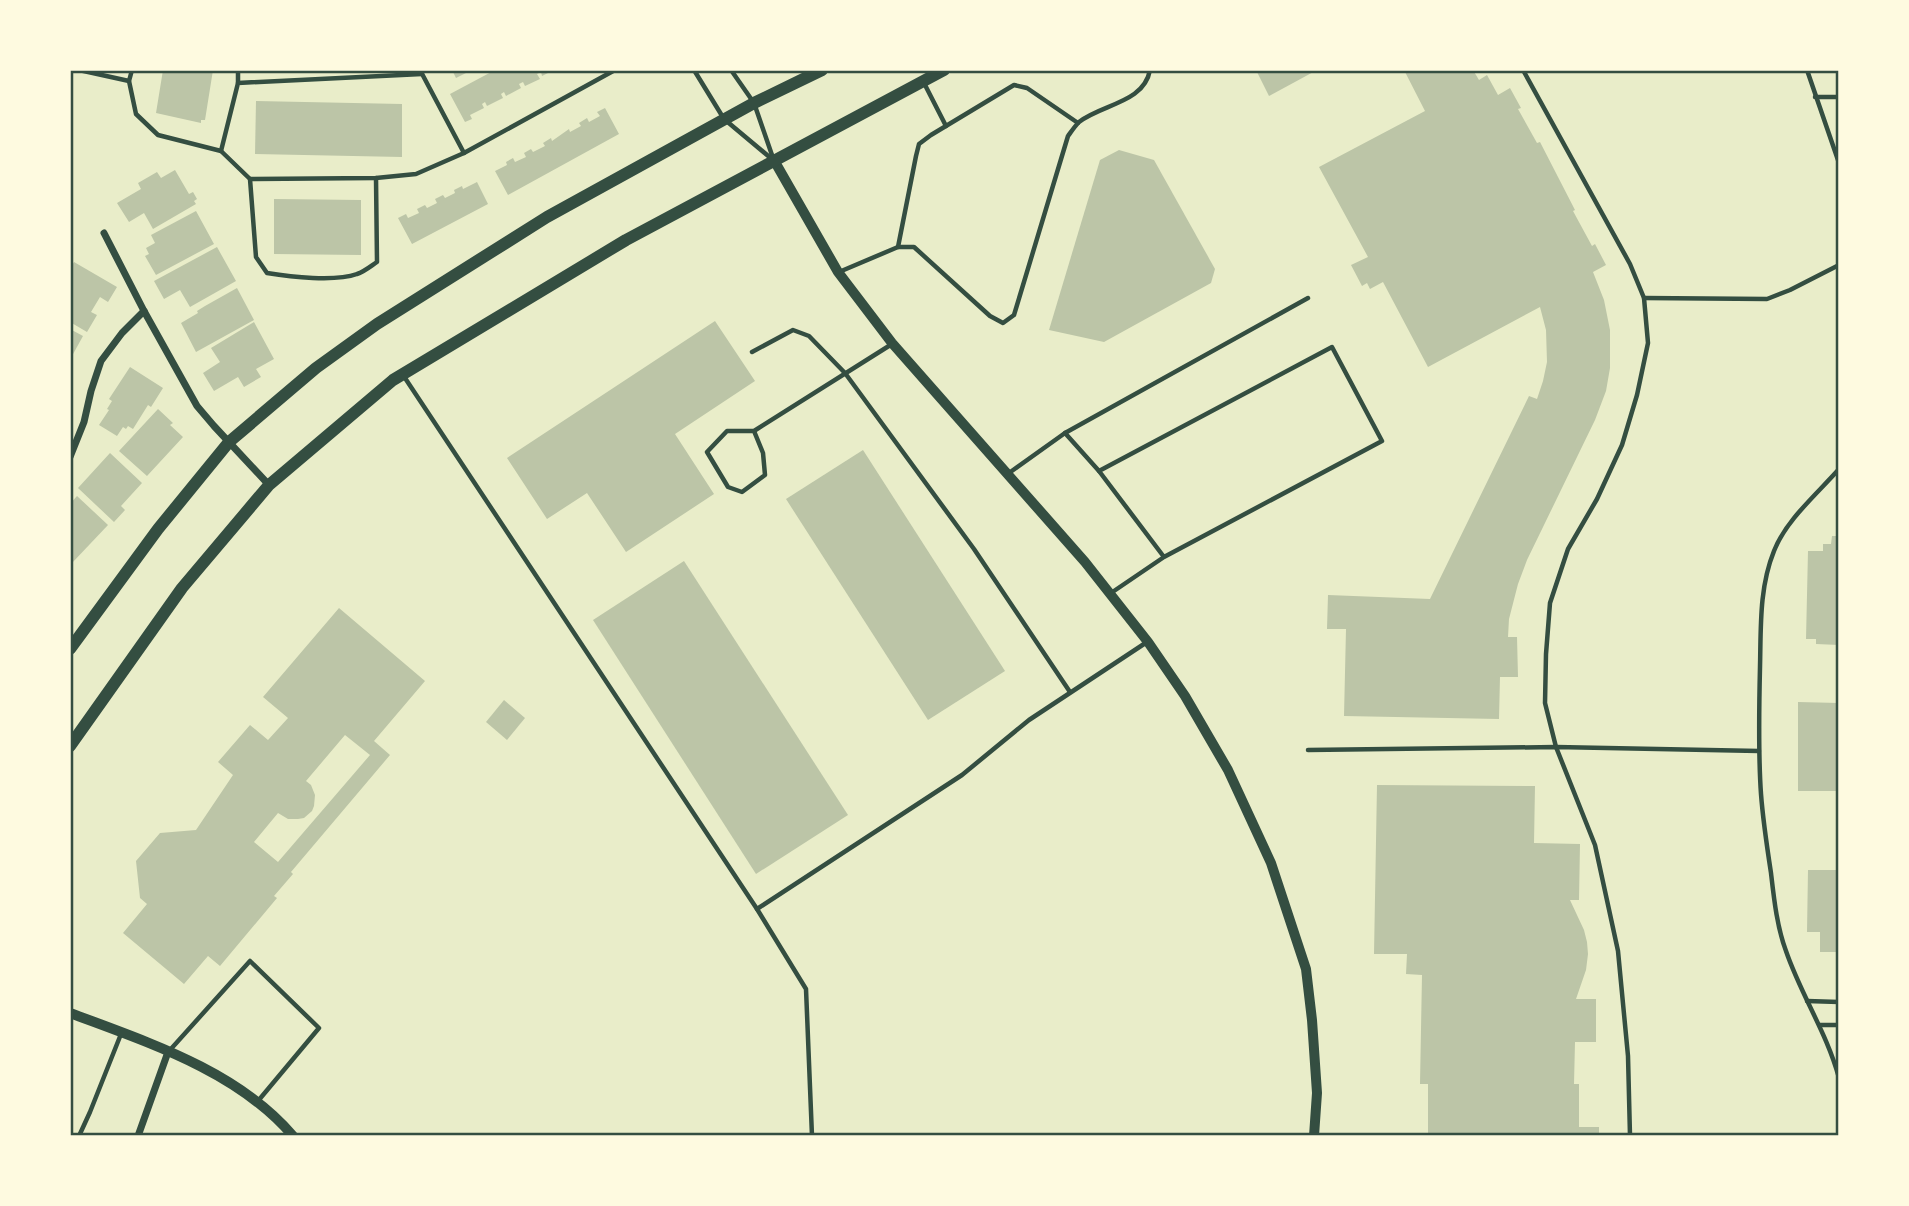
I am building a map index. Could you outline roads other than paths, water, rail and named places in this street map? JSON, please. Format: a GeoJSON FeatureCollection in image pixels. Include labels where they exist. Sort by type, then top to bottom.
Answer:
{"type":"FeatureCollection","features":[{"type":"Feature","properties":{"kind":"main road"},"geometry":{"type":"LineString","coordinates":[[70,649],[158,528],[229,442],[316,369],[377,324],[547,217],[754,103],[822,70]]}},
{"type":"Feature","properties":{"kind":"main road"},"geometry":{"type":"LineString","coordinates":[[70,746],[182,588],[269,485],[393,380],[626,240],[944,70]]}},
{"type":"Feature","properties":{"kind":"street"},"geometry":{"type":"LineString","coordinates":[[775,162],[838,272],[892,343],[1085,562],[1148,642],[1185,696],[1228,770],[1271,863],[1306,969],[1317,1093],[1314,1136]]}},
{"type":"Feature","properties":{"kind":"street"},"geometry":{"type":"LineString","coordinates":[[104,233],[197,406],[269,485]]}},
{"type":"Feature","properties":{"kind":"street"},"geometry":{"type":"LineString","coordinates":[[70,457],[84,422],[101,361],[122,333],[144,311]]}},
{"type":"Feature","properties":{"kind":"street"},"geometry":{"type":"LineString","coordinates":[[70,1013],[213,1073],[258,1102],[293,1136]]}},
{"type":"Feature","properties":{"kind":"street"},"geometry":{"type":"LineString","coordinates":[[138,1136],[168,1052]]}},
{"type":"Feature","properties":{"kind":"lane"},"geometry":{"type":"LineString","coordinates":[[79,70],[129,81]]}},
{"type":"Feature","properties":{"kind":"lane"},"geometry":{"type":"LineString","coordinates":[[132,70],[129,81],[136,114],[158,135],[222,152],[250,178],[256,257],[267,273],[292,277],[342,277],[359,274],[377,262],[376,178]]}},
{"type":"Feature","properties":{"kind":"lane"},"geometry":{"type":"LineString","coordinates":[[222,152],[238,83],[238,70]]}},
{"type":"Feature","properties":{"kind":"lane"},"geometry":{"type":"LineString","coordinates":[[250,178],[376,178],[416,174],[464,153],[615,70]]}},
{"type":"Feature","properties":{"kind":"lane"},"geometry":{"type":"LineString","coordinates":[[694,70],[724,120],[775,162]]}},
{"type":"Feature","properties":{"kind":"lane"},"geometry":{"type":"LineString","coordinates":[[731,70],[754,103],[775,162]]}},
{"type":"Feature","properties":{"kind":"lane"},"geometry":{"type":"LineString","coordinates":[[838,272],[898,247],[914,247],[990,316],[1003,323],[1014,315],[1068,136],[1078,123],[1140,91],[1148,80],[1150,70]]}},
{"type":"Feature","properties":{"kind":"lane"},"geometry":{"type":"LineString","coordinates":[[1522,70],[1637,278],[1644,298],[1648,343],[1637,396],[1622,445],[1597,499],[1568,549],[1550,603],[1545,703],[1556,747],[1595,845],[1618,951],[1628,1056],[1630,1136]]}},
{"type":"Feature","properties":{"kind":"lane"},"geometry":{"type":"LineString","coordinates":[[1807,70],[1839,163]]}},
{"type":"Feature","properties":{"kind":"lane"},"geometry":{"type":"LineString","coordinates":[[238,83],[421,72],[464,153]]}},
{"type":"Feature","properties":{"kind":"lane"},"geometry":{"type":"LineString","coordinates":[[923,81],[946,126]]}},
{"type":"Feature","properties":{"kind":"lane"},"geometry":{"type":"LineString","coordinates":[[898,247],[919,144],[1014,85],[1027,88],[1078,123]]}},
{"type":"Feature","properties":{"kind":"lane"},"geometry":{"type":"LineString","coordinates":[[1815,97],[1839,97]]}},
{"type":"Feature","properties":{"kind":"lane"},"geometry":{"type":"LineString","coordinates":[[1644,298],[1767,299],[1839,265]]}},
{"type":"Feature","properties":{"kind":"lane"},"geometry":{"type":"LineString","coordinates":[[1006,475],[1065,432],[1308,298]]}},
{"type":"Feature","properties":{"kind":"lane"},"geometry":{"type":"LineString","coordinates":[[752,352],[793,330],[809,336],[845,373],[974,549],[1070,692]]}},
{"type":"Feature","properties":{"kind":"lane"},"geometry":{"type":"LineString","coordinates":[[754,431],[763,453],[765,475],[742,492],[728,486],[707,452],[727,431],[754,431],[892,343]]}},
{"type":"Feature","properties":{"kind":"lane"},"geometry":{"type":"LineString","coordinates":[[1099,471],[1332,347],[1382,441],[1164,557],[1110,594]]}},
{"type":"Feature","properties":{"kind":"lane"},"geometry":{"type":"LineString","coordinates":[[402,374],[757,909],[806,989],[812,1136]]}},
{"type":"Feature","properties":{"kind":"lane"},"geometry":{"type":"LineString","coordinates":[[1065,432],[1099,471],[1164,557]]}},
{"type":"Feature","properties":{"kind":"lane"},"geometry":{"type":"LineString","coordinates":[[1839,469],[1788,524],[1774,551],[1766,576],[1761,604],[1759,751],[1761,796],[1774,898],[1785,950],[1832,1054],[1839,1079]]}},
{"type":"Feature","properties":{"kind":"lane"},"geometry":{"type":"LineString","coordinates":[[757,909],[962,775],[1029,720],[1148,642]]}},
{"type":"Feature","properties":{"kind":"lane"},"geometry":{"type":"LineString","coordinates":[[1308,750],[1556,747],[1759,751]]}},
{"type":"Feature","properties":{"kind":"lane"},"geometry":{"type":"LineString","coordinates":[[168,1052],[250,961],[319,1028],[258,1102]]}},
{"type":"Feature","properties":{"kind":"lane"},"geometry":{"type":"LineString","coordinates":[[1807,1001],[1839,1002]]}},
{"type":"Feature","properties":{"kind":"lane"},"geometry":{"type":"LineString","coordinates":[[1819,1025],[1839,1025]]}},
{"type":"Feature","properties":{"kind":"lane"},"geometry":{"type":"LineString","coordinates":[[79,1136],[122,1034]]}}]}
